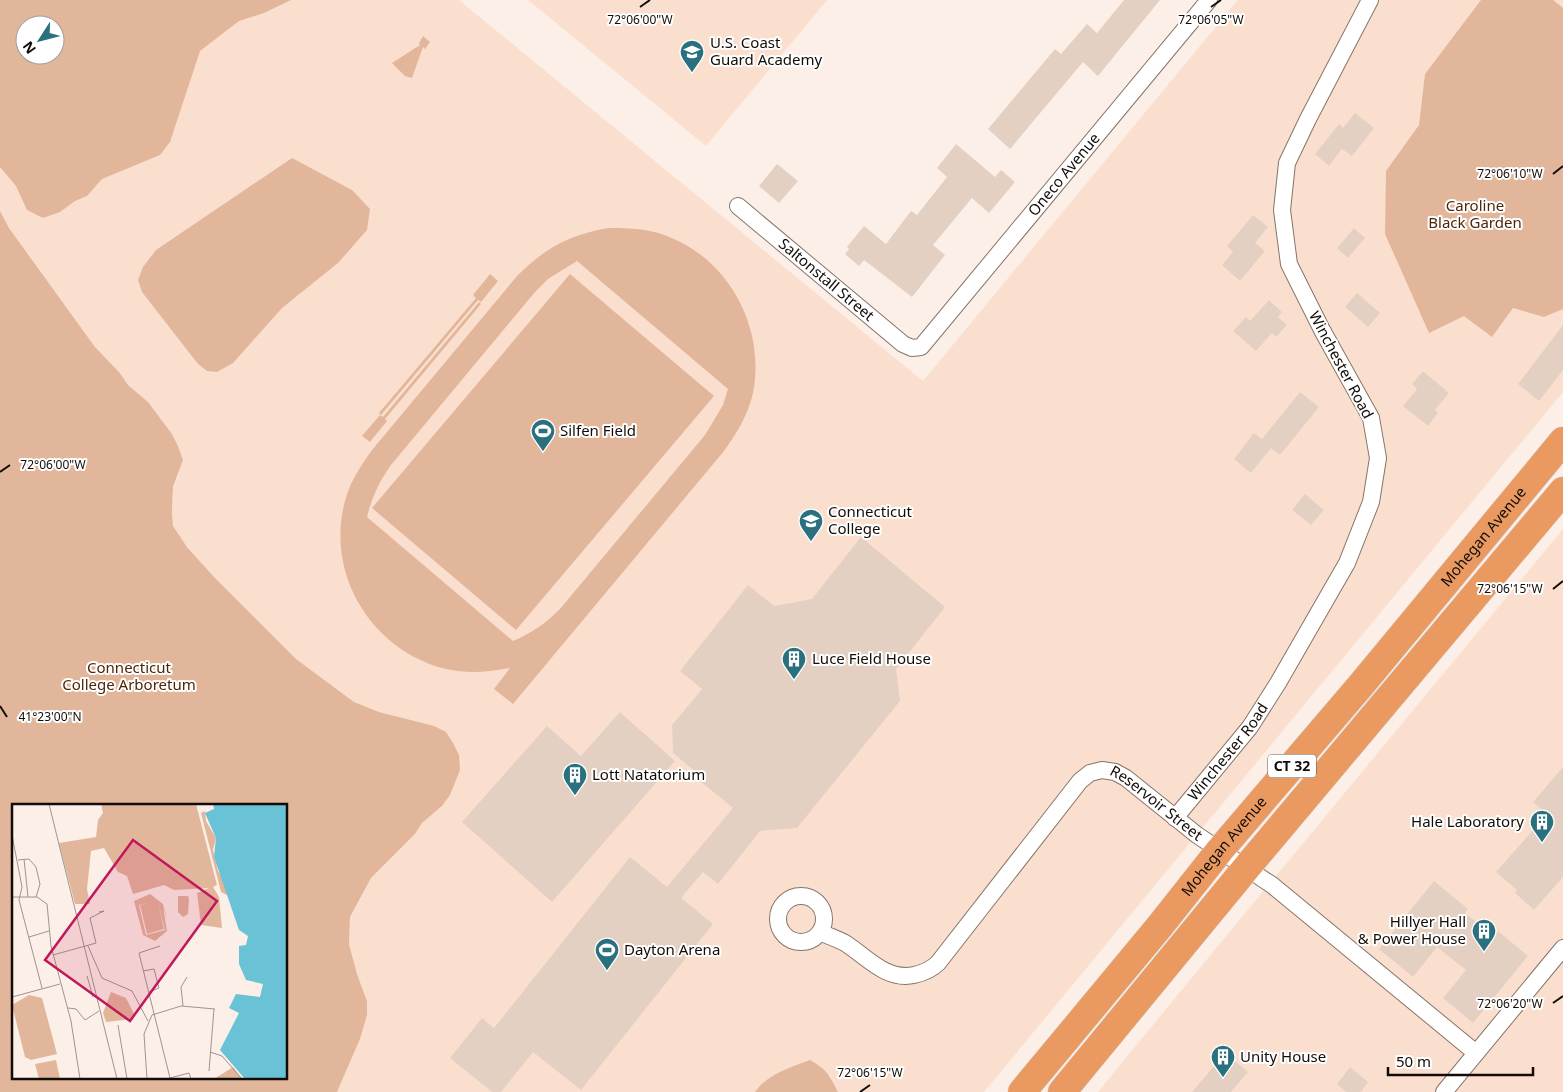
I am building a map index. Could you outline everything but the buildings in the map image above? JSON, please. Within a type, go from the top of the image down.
[{"type":"highway","name":"Mohegan Avenue","points":[[1022,1092],[1159,927],[1220,850],[1361,685],[1563,441]]},
{"type":"highway","name":"Mohegan Avenue","points":[[1062,1092],[1247,867],[1563,491]]},
{"type":"street","name":"Oneco Avenue","points":[[916,348],[925,344],[1209,0]]},
{"type":"street","name":"Winchester Road","points":[[1176,818],[1250,726],[1278,683],[1347,563],[1371,502],[1378,458],[1371,418],[1322,330],[1289,264],[1282,210],[1287,163],[1308,118],[1370,0]]},
{"type":"street","name":"Saltonstall Street","points":[[738,206],[903,344],[916,348]]},
{"type":"street","name":"Reservoir Street","points":[[820,932],[844,942],[893,976],[903,977],[919,974],[932,968],[938,963],[1076,786],[1090,773],[1107,770],[1118,773],[1195,834],[1272,885],[1476,1053]]},
{"type":"street","points":[[1444,1092],[1563,948]]},
{"type":"shaded area","name":"Connecticut College","points":[[0,0],[459,0],[923,381],[1238,0],[1563,0],[1563,392],[984,1092],[838,1092],[830,1075],[797,1065],[769,1079],[759,1086],[755,1092],[337,1092],[360,1039],[367,1015],[367,1001],[349,944],[350,917],[371,878],[415,834],[422,823],[442,806],[407,720],[354,702],[296,659],[215,578],[179,537],[173,527],[172,513],[173,487],[179,473],[178,446],[172,434],[148,402],[128,385],[119,372],[95,347],[9,228],[0,211]]},
{"type":"shaded area","name":"U.S. Coast Guard Academy","points":[[528,0],[827,0],[706,146]]},
{"type":"shaded area","points":[[1563,529],[1563,1092],[1098,1092],[1175,998]]},
{"type":"green space","points":[[0,0],[291,0],[264,13],[239,21],[200,51],[170,142],[160,155],[102,179],[87,196],[75,201],[60,212],[43,218],[27,210],[16,186],[0,167]]},
{"type":"green space","name":"Caroline Black Garden","points":[[1481,0],[1553,0],[1563,8],[1563,309],[1544,317],[1513,308],[1492,337],[1464,316],[1429,333],[1385,234],[1386,171],[1419,125],[1425,74]]},
{"type":"green space","points":[[423,36],[430,42],[425,49],[423,47],[412,78],[405,76],[392,63],[420,45],[419,43]]},
{"type":"green space","points":[[292,158],[352,190],[370,209],[367,230],[338,263],[282,308],[233,363],[217,372],[207,371],[198,364],[142,292],[138,280],[143,267],[156,250]]},
{"type":"green space","name":"Connecticut College Arboretum","points":[[0,211],[9,228],[95,347],[119,372],[128,385],[148,402],[172,434],[183,460],[173,487],[173,526],[187,547],[215,578],[296,659],[354,702],[379,712],[434,726],[446,732],[459,755],[460,770],[450,795],[442,806],[422,823],[415,834],[371,878],[350,917],[349,944],[367,1001],[367,1015],[360,1039],[337,1092],[0,1092]]},
{"type":"green space","points":[[613,228],[650,231],[676,240],[698,253],[718,271],[734,291],[746,315],[753,340],[756,366],[753,393],[741,424],[724,451],[513,704],[494,689],[510,668],[478,672],[446,669],[418,659],[393,643],[372,623],[356,599],[346,572],[341,544],[342,515],[350,486],[372,450],[517,276],[527,266],[558,244],[594,231]],"holes":[[[577,261],[728,389],[723,405],[705,435],[560,609],[538,627],[513,641],[367,517],[376,490],[391,465],[535,292],[548,279]]]},
{"type":"green space","points":[[490,274],[498,281],[481,302],[478,300],[381,415],[379,413],[476,298],[473,295]]},
{"type":"green space","name":"Silfen Field","points":[[570,274],[714,396],[516,630],[372,508]]},
{"type":"green space","points":[[479,302],[481,304],[385,419],[387,421],[370,442],[362,436],[380,415],[383,417]]},
{"type":"green space","points":[[810,1060],[827,1073],[838,1092],[755,1092],[772,1076]]},
{"type":"place","name":"U.S. Coast Guard Academy","points":[[692,73]]},
{"type":"place","name":"Silfen Field","points":[[543,452]]},
{"type":"place","name":"Connecticut College","points":[[811,542]]},
{"type":"place","name":"Luce Field House","points":[[794,680]]},
{"type":"place","name":"Lott Natatorium","points":[[575,796]]},
{"type":"place","name":"Hale Laboratory","points":[[1542,843]]},
{"type":"place","name":"Hillyer Hall & Power House","points":[[1484,952]]},
{"type":"place","name":"Dayton Arena","points":[[607,971]]},
{"type":"place","name":"Unity House","points":[[1223,1078]]}]
